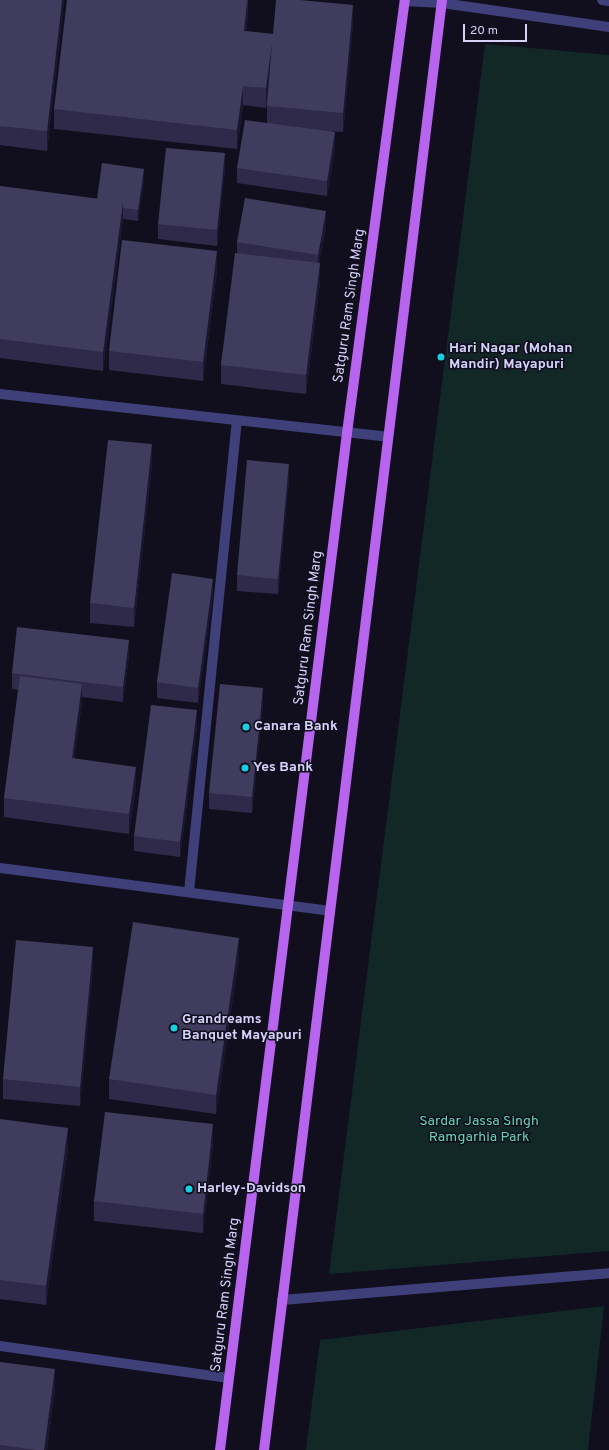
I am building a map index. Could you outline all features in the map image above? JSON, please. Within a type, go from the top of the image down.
[{"type":"main road","name":"Satguru Ram Singh Marg","points":[[220,1450],[347,433],[405,0]]},
{"type":"main road","points":[[264,1450],[442,2]]},
{"type":"street","points":[[405,0],[442,2],[609,27]]},
{"type":"street","points":[[602,0],[609,1]]},
{"type":"street","points":[[0,394],[388,438]]},
{"type":"street","points":[[189,892],[237,421]]},
{"type":"street","points":[[0,868],[289,904],[330,911]]},
{"type":"street","points":[[282,1300],[609,1273]]},
{"type":"street","points":[[0,1346],[229,1378]]},
{"type":"green space","name":"Sardar Jassa Singh Ramgarhia Park","points":[[485,44],[609,55],[609,1251],[329,1274]]},
{"type":"green space","points":[[604,1306],[588,1450],[306,1450],[320,1340]]},
{"type":"building","points":[[0,0],[62,0],[47,131],[0,126]]},
{"type":"building","points":[[67,0],[247,0],[244,31],[273,34],[276,0],[300,0],[353,5],[343,113],[267,106],[272,42],[266,88],[243,86],[237,130],[54,109]]},
{"type":"building","points":[[245,120],[335,132],[327,181],[237,168]]},
{"type":"building","points":[[166,148],[225,153],[217,230],[158,224]]},
{"type":"building","points":[[102,163],[144,169],[138,210],[123,208],[123,202],[97,199]]},
{"type":"building","points":[[0,186],[123,202],[103,352],[0,339]]},
{"type":"building","points":[[245,198],[326,211],[318,255],[237,242]]},
{"type":"building","points":[[122,240],[217,251],[203,362],[109,351]]},
{"type":"building","points":[[235,253],[320,263],[306,375],[221,365]]},
{"type":"building","points":[[108,440],[152,444],[134,608],[90,603]]},
{"type":"building","points":[[247,460],[289,464],[278,579],[237,575]]},
{"type":"building","points":[[172,573],[213,579],[198,688],[157,682]]},
{"type":"building","points":[[17,627],[129,640],[123,687],[12,673]]},
{"type":"building","points":[[20,676],[82,684],[72,758],[136,767],[129,814],[4,798]]},
{"type":"building","points":[[220,684],[263,688],[252,797],[209,793]]},
{"type":"building","points":[[151,705],[197,710],[180,842],[134,836]]},
{"type":"building","name":"Grandreams Banquet Mayapuri","points":[[133,922],[239,938],[216,1095],[109,1079]]},
{"type":"building","points":[[16,940],[93,947],[80,1087],[3,1079]]},
{"type":"building","points":[[105,1112],[213,1124],[203,1214],[94,1201]]},
{"type":"building","points":[[0,1119],[68,1128],[46,1286],[0,1280]]},
{"type":"building","points":[[0,1362],[55,1369],[44,1450],[0,1445]]},
{"type":"place","name":"Hari Nagar (Mohan Mandir) Mayapuri","points":[[441,357]]},
{"type":"place","name":"Canara Bank","points":[[246,727]]},
{"type":"place","name":"Yes Bank","points":[[245,768]]},
{"type":"place","name":"Grandreams Banquet Mayapuri","points":[[174,1028]]},
{"type":"place","name":"Harley-Davidson","points":[[189,1189]]}]
